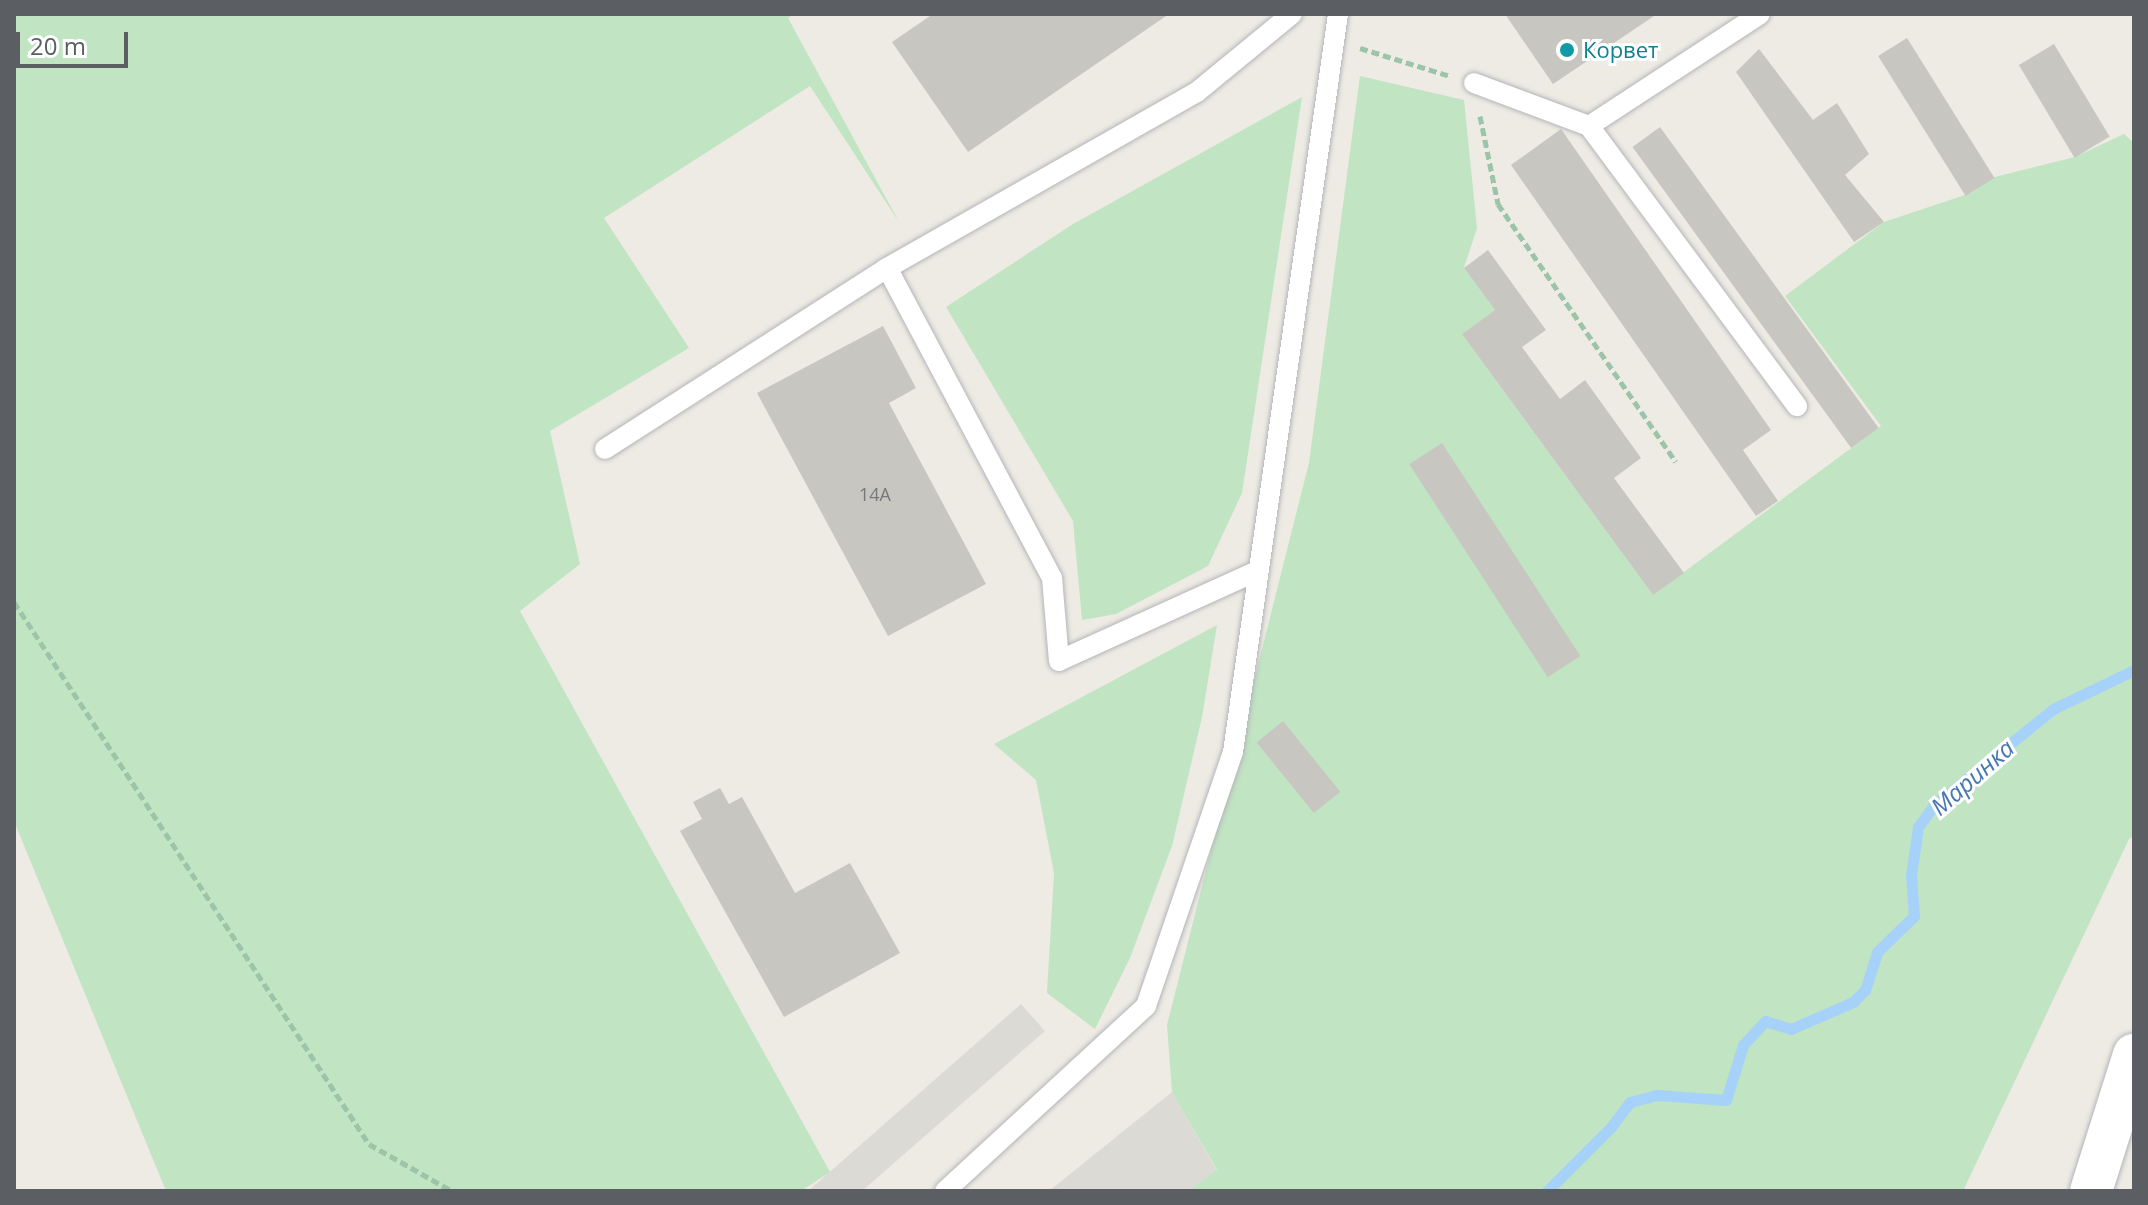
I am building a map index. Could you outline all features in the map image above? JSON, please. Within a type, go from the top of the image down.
[{"type":"street","points":[[2091,1191],[2134,1055]]},
{"type":"lane","points":[[605,449],[887,268],[1197,92],[1292,14]]},
{"type":"lane","points":[[945,1191],[1146,1006],[1233,752],[1338,14]]},
{"type":"lane","points":[[1589,126],[1760,14]]},
{"type":"lane","points":[[1474,83],[1589,126],[1797,406]]},
{"type":"lane","points":[[887,268],[1052,578],[1059,661],[1257,571]]},
{"type":"path","points":[[1334,40],[1474,83],[1498,204],[1676,462]]},
{"type":"path","points":[[14,602],[369,1144],[452,1191]]},
{"type":"shaded area","points":[[1021,1004],[1045,1031],[862,1191],[808,1191]]},
{"type":"shaded area","points":[[1172,1092],[1217,1171],[1188,1191],[1049,1191]]},
{"type":"green space","points":[[14,14],[794,14],[788,18],[899,222],[810,86],[604,218],[689,348],[550,431],[580,564],[520,611],[830,1172],[801,1191],[166,1191],[14,821]]},
{"type":"green space","points":[[1360,76],[1464,100],[1477,228],[1464,268],[1495,310],[1462,334],[1653,595],[1881,426],[1785,296],[1884,222],[1971,193],[1995,177],[2075,157],[2124,134],[2134,143],[2134,836],[2129,839],[1963,1191],[1188,1191],[1217,1170],[1172,1092],[1167,1025],[1309,463]]},
{"type":"green space","points":[[1302,97],[1242,493],[1208,566],[1116,614],[1082,620],[1073,521],[946,307],[1073,224]]},
{"type":"green space","points":[[1217,625],[1202,717],[1172,846],[1130,958],[1095,1029],[1047,993],[1054,873],[1036,780],[994,744]]},
{"type":"building","points":[[933,14],[1169,14],[968,152],[892,42]]},
{"type":"building","name":"Корвет","points":[[1505,14],[1657,14],[1553,84]]},
{"type":"building","points":[[1907,38],[1994,178],[1966,196],[1878,56]]},
{"type":"building","points":[[2054,44],[2110,137],[2074,158],[2019,65]]},
{"type":"building","points":[[1759,49],[1813,120],[1837,103],[1869,154],[1845,175],[1884,222],[1854,242],[1736,72]]},
{"type":"building","points":[[1660,127],[1879,428],[1851,448],[1632,147]]},
{"type":"building","points":[[1561,129],[1771,430],[1743,450],[1778,501],[1756,516],[1511,165]]},
{"type":"building","points":[[1488,250],[1546,330],[1522,347],[1560,399],[1585,380],[1641,458],[1614,478],[1684,573],[1653,595],[1462,334],[1495,310],[1464,268]]},
{"type":"building","points":[[883,326],[916,388],[889,403],[986,584],[888,636],[757,393]]},
{"type":"building","points":[[1442,443],[1580,656],[1548,677],[1409,464]]},
{"type":"building","points":[[1283,721],[1340,792],[1314,813],[1257,742]]},
{"type":"building","points":[[720,788],[729,804],[742,797],[795,893],[850,863],[900,953],[784,1017],[680,831],[702,819],[693,802]]},
{"type":"waterway","name":"Маринка","points":[[1547,1191],[1611,1127],[1630,1102],[1657,1095],[1726,1100],[1743,1045],[1765,1021],[1791,1029],[1853,1002],[1865,990],[1877,952],[1914,916],[1911,875],[1918,827],[1933,806],[2053,709],[2134,670]]},
{"type":"place","name":"Корвет","points":[[1567,50]]}]
